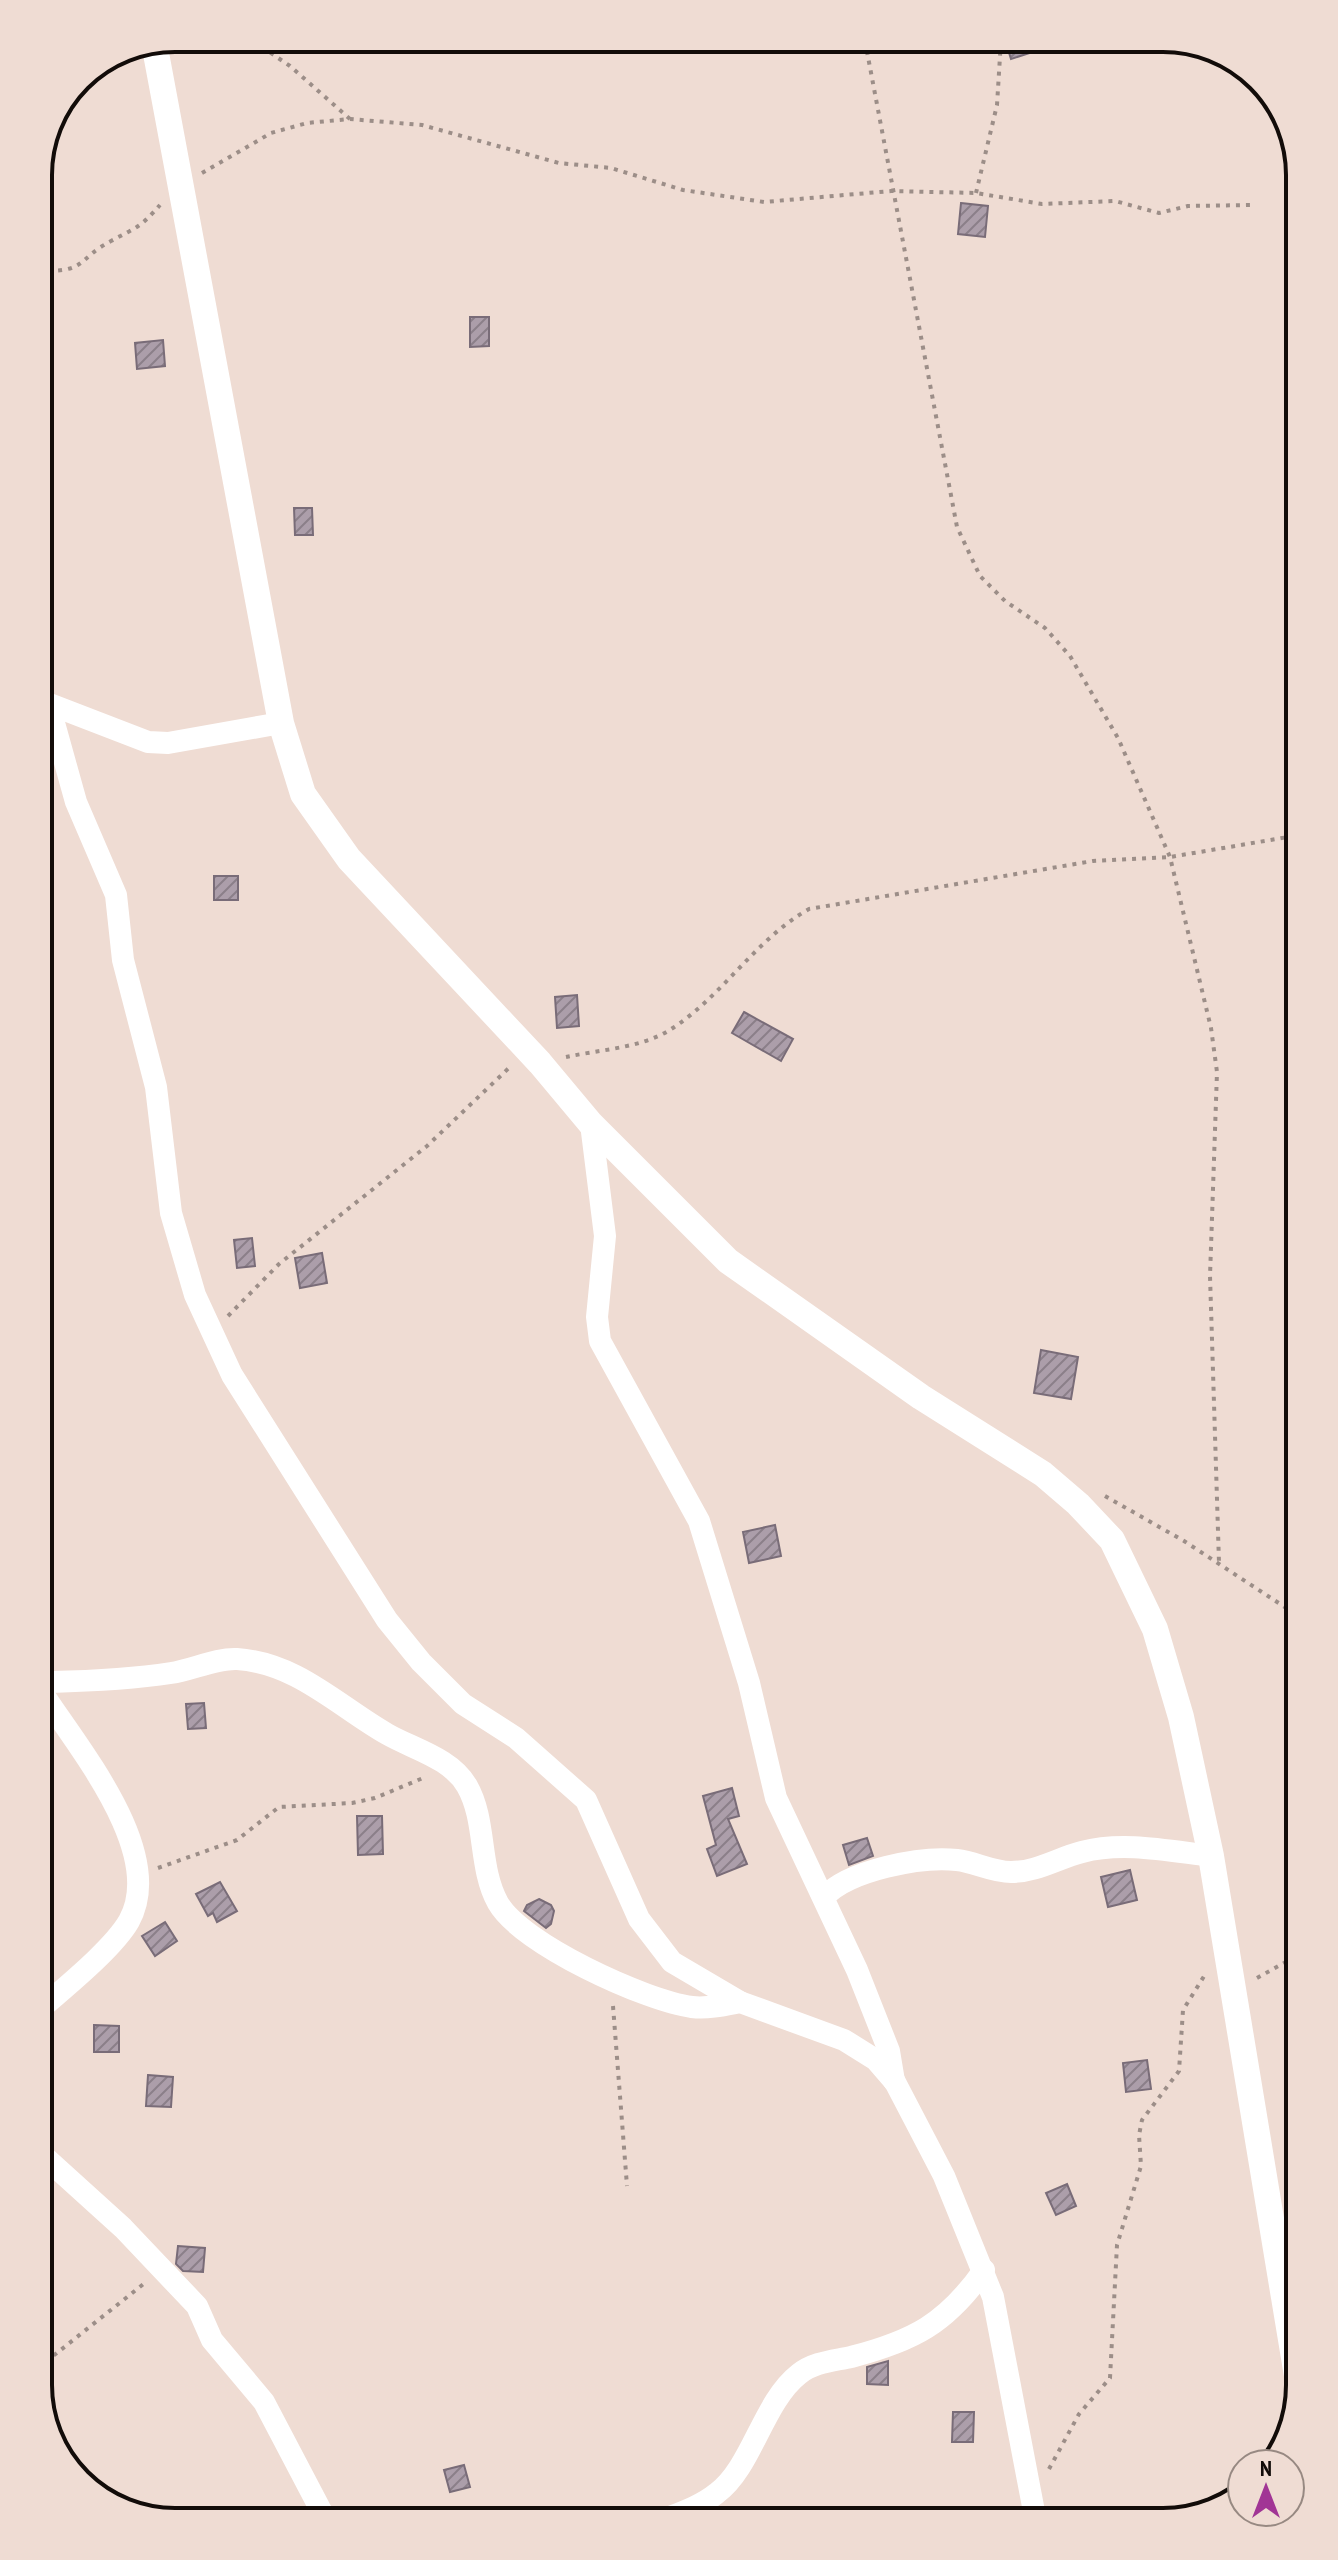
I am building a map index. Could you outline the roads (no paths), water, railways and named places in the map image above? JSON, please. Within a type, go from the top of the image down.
[{"type":"street","points":[[156,54],[281,723],[303,794],[349,859],[535,1056],[591,1124],[728,1261],[921,1397],[1043,1474],[1078,1504],[1112,1540],[1155,1629],[1181,1717],[1211,1856],[1231,1993],[1286,2312]]},
{"type":"street","points":[[52,705],[148,742],[168,743],[281,723]]},
{"type":"street","points":[[52,727],[76,802],[116,895],[123,960],[156,1087],[171,1213],[211,1334],[232,1375],[396,1630],[463,1704],[516,1738],[586,1800],[639,1919],[672,1962],[740,2002],[844,2040],[876,2060],[895,2082],[944,2176],[984,2270],[1008,2364],[1033,2508]]},
{"type":"street","points":[[591,1124],[605,1236],[597,1317],[600,1341],[699,1521],[749,1683],[776,1798],[824,1897],[889,2051],[895,2082]]},
{"type":"street","points":[[52,1682],[133,1677],[235,1659],[290,1673],[330,1693],[386,1734],[448,1767],[466,1784],[475,1805],[491,1885],[498,1903],[512,1921],[561,1954],[610,1979],[692,2007],[740,2002]]},
{"type":"street","points":[[52,1709],[97,1770],[122,1817],[137,1875],[139,1899],[128,1923],[52,1997]]},
{"type":"street","points":[[824,1897],[834,1886],[855,1876],[937,1860],[959,1860],[1012,1872],[1041,1868],[1081,1852],[1112,1847],[1211,1856]]},
{"type":"street","points":[[52,2164],[163,2267],[197,2306],[212,2340],[264,2402],[320,2508]]},
{"type":"street","points":[[686,2508],[719,2492],[784,2388],[801,2372],[820,2363],[905,2342],[924,2332],[953,2309],[984,2270]]}]
